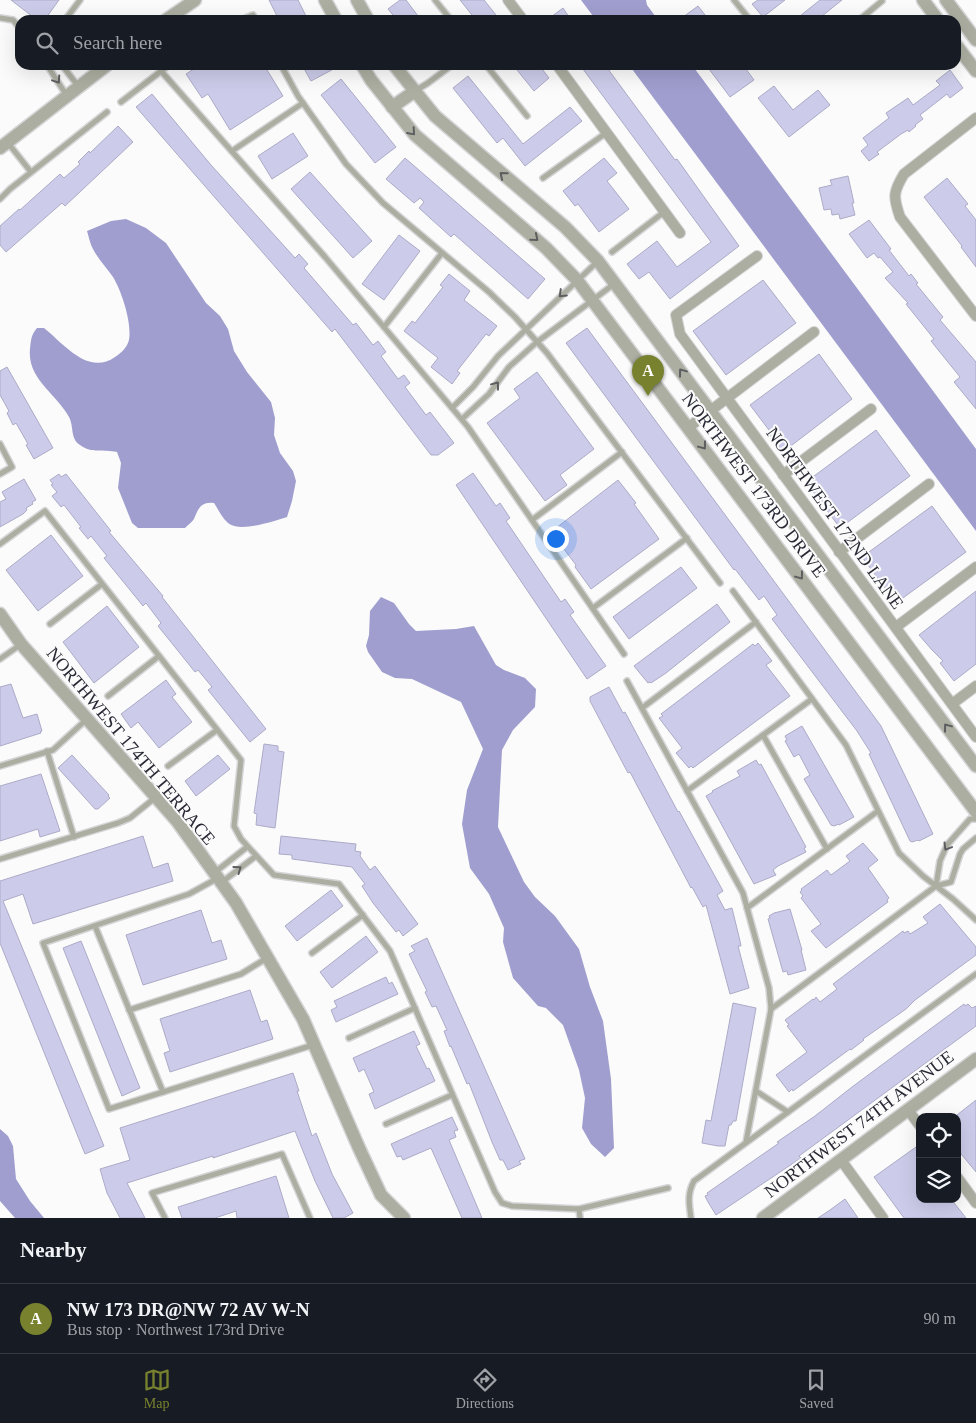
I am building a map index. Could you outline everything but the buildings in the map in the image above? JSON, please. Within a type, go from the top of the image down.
[{"type":"street","points":[[173,15],[195,0]]},
{"type":"street","points":[[325,0],[333,15]]},
{"type":"street","points":[[357,0],[365,15]]},
{"type":"street","points":[[508,0],[516,15]]},
{"type":"street","points":[[923,0],[934,15]]},
{"type":"street","points":[[946,0],[957,15]]},
{"type":"street","points":[[961,20],[976,40]]},
{"type":"street","points":[[961,52],[976,72]]},
{"type":"street","points":[[4,145],[100,70]]},
{"type":"street","name":"NORTHWEST 173RD DRIVE","points":[[365,70],[415,136],[546,248],[577,280],[976,812]]},
{"type":"street","name":"NORTHWEST 173RD DRIVE","points":[[398,70],[435,116],[565,227],[598,261],[976,766]]},
{"type":"street","points":[[560,70],[680,233]]},
{"type":"street","points":[[392,107],[415,91]]},
{"type":"street","points":[[976,118],[904,174],[897,186],[894,201],[900,217],[976,316]]},
{"type":"street","name":"NORTHWEST 172ND LANE","points":[[756,256],[676,315],[680,334],[976,737]]},
{"type":"street","points":[[689,427],[814,332]]},
{"type":"street","points":[[783,475],[871,409]]},
{"type":"street","points":[[839,552],[929,484]]},
{"type":"street","points":[[896,627],[976,567]]},
{"type":"street","name":"NORTHWEST 174TH TERRACE","points":[[0,614],[22,644],[177,821],[236,903],[303,1019],[381,1195],[404,1218]]},
{"type":"street","points":[[952,704],[976,686]]},
{"type":"street","name":"NORTHWEST 74TH AVENUE","points":[[769,1216],[976,1059]]},
{"type":"street","points":[[908,1110],[916,1121]]},
{"type":"street","points":[[841,1160],[883,1218]]},
{"type":"street","points":[[961,1182],[976,1203]]},
{"type":"lane","points":[[69,15],[80,0]]},
{"type":"lane","points":[[435,0],[447,15]]},
{"type":"lane","points":[[734,0],[746,15]]},
{"type":"lane","points":[[865,15],[882,1]]},
{"type":"lane","points":[[0,18],[13,20],[15,22]]},
{"type":"lane","points":[[50,70],[67,96]]},
{"type":"lane","points":[[66,70],[79,86]]},
{"type":"lane","points":[[284,70],[303,103],[346,164],[383,203],[489,292],[537,342],[720,583]]},
{"type":"lane","points":[[415,91],[445,70]]},
{"type":"lane","points":[[490,70],[527,116]]},
{"type":"lane","points":[[121,102],[162,71],[462,419],[624,654]]},
{"type":"lane","points":[[232,151],[303,103]]},
{"type":"lane","points":[[0,199],[107,112]]},
{"type":"lane","points":[[542,178],[606,132]]},
{"type":"lane","points":[[4,145],[31,172]]},
{"type":"lane","points":[[612,252],[665,211]]},
{"type":"lane","points":[[384,327],[442,253]]},
{"type":"lane","points":[[452,408],[473,387],[498,356],[598,261]]},
{"type":"lane","points":[[462,419],[489,394],[509,367],[537,342],[615,282]]},
{"type":"lane","points":[[0,444],[12,467],[0,474]]},
{"type":"lane","points":[[532,520],[622,452]]},
{"type":"lane","points":[[0,544],[45,511],[242,760],[234,826],[241,839],[274,875],[339,884],[390,950],[452,1095],[495,1192],[502,1203],[512,1206],[579,1209],[668,1188]]},
{"type":"lane","points":[[593,608],[687,538]]},
{"type":"lane","points":[[50,624],[102,584]]},
{"type":"lane","points":[[733,591],[846,744],[899,852],[923,876],[976,920]]},
{"type":"lane","points":[[642,708],[756,622]]},
{"type":"lane","points":[[0,658],[22,644]]},
{"type":"lane","points":[[108,696],[159,656]]},
{"type":"lane","points":[[627,681],[743,893],[768,988],[771,1009],[746,1142]]},
{"type":"lane","points":[[687,792],[812,698]]},
{"type":"lane","points":[[0,766],[53,750],[87,719]]},
{"type":"lane","points":[[168,766],[217,730]]},
{"type":"lane","points":[[763,735],[827,849]]},
{"type":"lane","points":[[48,751],[74,837]]},
{"type":"lane","points":[[0,859],[130,818],[156,797]]},
{"type":"lane","points":[[747,908],[878,811]]},
{"type":"lane","points":[[936,886],[940,861],[947,844],[970,819],[976,819]]},
{"type":"lane","points":[[771,1009],[936,886],[951,882],[963,849],[976,838]]},
{"type":"lane","points":[[218,877],[248,847]]},
{"type":"lane","points":[[256,856],[189,894],[43,943],[109,1109],[314,1045]]},
{"type":"lane","points":[[312,953],[363,915]]},
{"type":"lane","points":[[95,926],[163,1092]]},
{"type":"lane","points":[[129,1010],[241,974],[268,958]]},
{"type":"lane","points":[[691,1218],[688,1198],[689,1190],[694,1181],[976,974]]},
{"type":"lane","points":[[349,1038],[415,1008]]},
{"type":"lane","points":[[756,1091],[788,1112]]},
{"type":"lane","points":[[386,1124],[452,1095]]},
{"type":"lane","points":[[165,1218],[152,1193],[282,1154],[310,1218]]},
{"type":"lane","points":[[579,1209],[580,1218]]},
{"type":"water","points":[[581,0],[646,0],[647,5],[654,15],[592,15]]},
{"type":"water","points":[[633,70],[696,70],[976,449],[976,531]]},
{"type":"water","points":[[126,219],[146,228],[166,243],[206,303],[220,316],[228,329],[234,351],[247,372],[271,402],[275,418],[274,435],[280,453],[293,471],[296,481],[287,517],[249,527],[233,526],[226,521],[214,503],[206,503],[201,506],[194,519],[185,528],[138,528],[132,523],[118,488],[121,463],[117,452],[84,448],[77,442],[73,436],[69,417],[33,369],[30,360],[30,349],[32,335],[37,328],[44,328],[77,356],[95,363],[105,362],[115,357],[127,345],[130,333],[123,299],[113,277],[92,247],[87,231],[111,221]]},
{"type":"water","points":[[381,597],[394,603],[416,631],[474,626],[496,665],[525,678],[536,689],[535,707],[513,730],[502,750],[498,827],[524,882],[535,897],[555,916],[579,949],[590,987],[603,1021],[611,1079],[614,1148],[605,1157],[591,1144],[582,1128],[585,1098],[579,1070],[563,1025],[546,1008],[538,1006],[513,978],[503,942],[504,928],[489,894],[470,868],[462,824],[467,790],[483,749],[461,702],[412,679],[395,678],[382,672],[368,652],[366,646],[369,635],[370,611]]},
{"type":"water","points":[[0,1129],[8,1136],[13,1146],[16,1179],[44,1218],[15,1218],[0,1201]]},
{"type":"place","name":"NW 173 DR@NW 72 AV W-N","points":[[648,396]]}]
